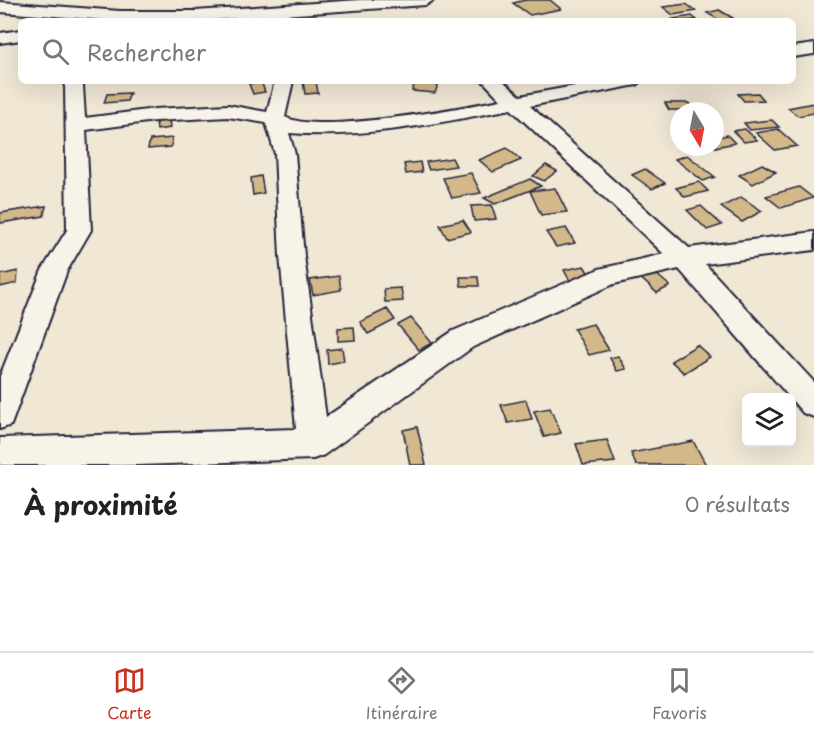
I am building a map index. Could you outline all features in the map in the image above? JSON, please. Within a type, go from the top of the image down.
[{"type":"street","points":[[2,8],[28,0]]},
{"type":"street","points":[[120,16],[129,4],[136,0]]},
{"type":"street","points":[[165,18],[340,6],[417,4]]},
{"type":"street","points":[[327,18],[340,6]]},
{"type":"street","points":[[2,8],[140,18]]},
{"type":"street","points":[[0,38],[18,35]]},
{"type":"street","points":[[796,52],[814,49]]},
{"type":"street","points":[[0,415],[55,270],[79,230],[78,169],[74,125],[75,84]]},
{"type":"street","points":[[283,84],[275,118],[285,154],[292,256],[313,444]]},
{"type":"street","points":[[495,84],[684,258],[814,403]]},
{"type":"street","points":[[74,125],[155,115],[228,111],[275,118],[289,127],[328,130],[441,117],[614,84]]},
{"type":"street","points":[[0,454],[313,444],[463,339],[608,276],[684,258],[814,241]]},
{"type":"building","points":[[526,0],[550,0],[561,9],[530,15],[513,3]]},
{"type":"building","points":[[686,4],[696,11],[673,15],[663,7]]},
{"type":"building","points":[[719,10],[733,18],[716,18],[707,13]]},
{"type":"building","points":[[249,84],[262,84],[265,92],[253,94]]},
{"type":"building","points":[[303,84],[316,84],[318,93],[305,94]]},
{"type":"building","points":[[415,84],[438,85],[435,93],[412,91]]},
{"type":"building","points":[[130,93],[127,101],[104,103],[107,94]]},
{"type":"building","points":[[758,93],[764,100],[744,101],[738,94]]},
{"type":"building","points":[[814,103],[814,113],[798,116],[788,108]]},
{"type":"building","points":[[169,119],[170,128],[157,130],[156,121]]},
{"type":"building","points":[[772,120],[779,127],[750,130],[744,123]]},
{"type":"building","points":[[745,129],[757,140],[744,142],[733,131]]},
{"type":"building","points":[[778,129],[797,146],[775,150],[756,133]]},
{"type":"building","points":[[727,135],[735,143],[724,145],[724,136]]},
{"type":"building","points":[[172,138],[171,147],[148,149],[150,140]]},
{"type":"building","points":[[507,148],[521,160],[493,172],[479,160]]},
{"type":"building","points":[[688,156],[715,177],[703,181],[675,159]]},
{"type":"building","points":[[452,158],[456,166],[429,170],[426,162]]},
{"type":"building","points":[[420,162],[422,172],[406,174],[404,164]]},
{"type":"building","points":[[762,164],[776,172],[753,184],[739,175]]},
{"type":"building","points":[[546,165],[557,171],[544,181],[533,176]]},
{"type":"building","points":[[645,169],[665,183],[652,189],[632,175]]},
{"type":"building","points":[[471,173],[481,193],[452,198],[443,178]]},
{"type":"building","points":[[261,176],[264,193],[253,195],[251,178]]},
{"type":"building","points":[[530,179],[541,186],[495,204],[484,198]]},
{"type":"building","points":[[699,182],[708,191],[685,197],[676,188]]},
{"type":"building","points":[[799,187],[813,198],[781,208],[766,196]]},
{"type":"building","points":[[555,188],[567,212],[541,215],[530,191]]},
{"type":"building","points":[[741,197],[762,211],[742,222],[721,207]]},
{"type":"building","points":[[492,205],[496,219],[474,221],[471,206]]},
{"type":"building","points":[[46,206],[44,216],[0,223],[0,213]]},
{"type":"building","points":[[701,206],[722,225],[707,230],[687,210]]},
{"type":"building","points":[[463,220],[471,232],[447,238],[440,225]]},
{"type":"building","points":[[566,228],[575,243],[556,247],[546,232]]},
{"type":"building","points":[[584,266],[591,277],[570,281],[564,270]]},
{"type":"building","points":[[648,267],[670,286],[657,293],[635,273]]},
{"type":"building","points":[[18,271],[17,283],[0,287],[0,275]]},
{"type":"building","points":[[339,276],[341,290],[313,295],[310,280]]},
{"type":"building","points":[[460,277],[478,277],[479,286],[461,286]]},
{"type":"building","points":[[401,288],[403,301],[385,302],[384,289]]},
{"type":"building","points":[[387,309],[395,320],[368,334],[360,322]]},
{"type":"building","points":[[411,318],[432,343],[419,350],[398,325]]},
{"type":"building","points":[[593,324],[609,350],[589,355],[574,329]]},
{"type":"building","points":[[354,327],[355,340],[338,341],[338,328]]},
{"type":"building","points":[[697,345],[710,357],[684,373],[671,361]]},
{"type":"building","points":[[342,348],[344,361],[328,364],[327,350]]},
{"type":"building","points":[[618,356],[626,369],[617,371],[610,358]]},
{"type":"building","points":[[526,400],[532,419],[508,423],[501,405]]},
{"type":"building","points":[[550,408],[561,433],[544,437],[534,411]]},
{"type":"building","points":[[417,427],[426,465],[410,465],[403,430]]},
{"type":"building","points":[[607,440],[615,462],[583,465],[576,444]]},
{"type":"building","points":[[693,441],[706,465],[636,465],[631,453]]}]
